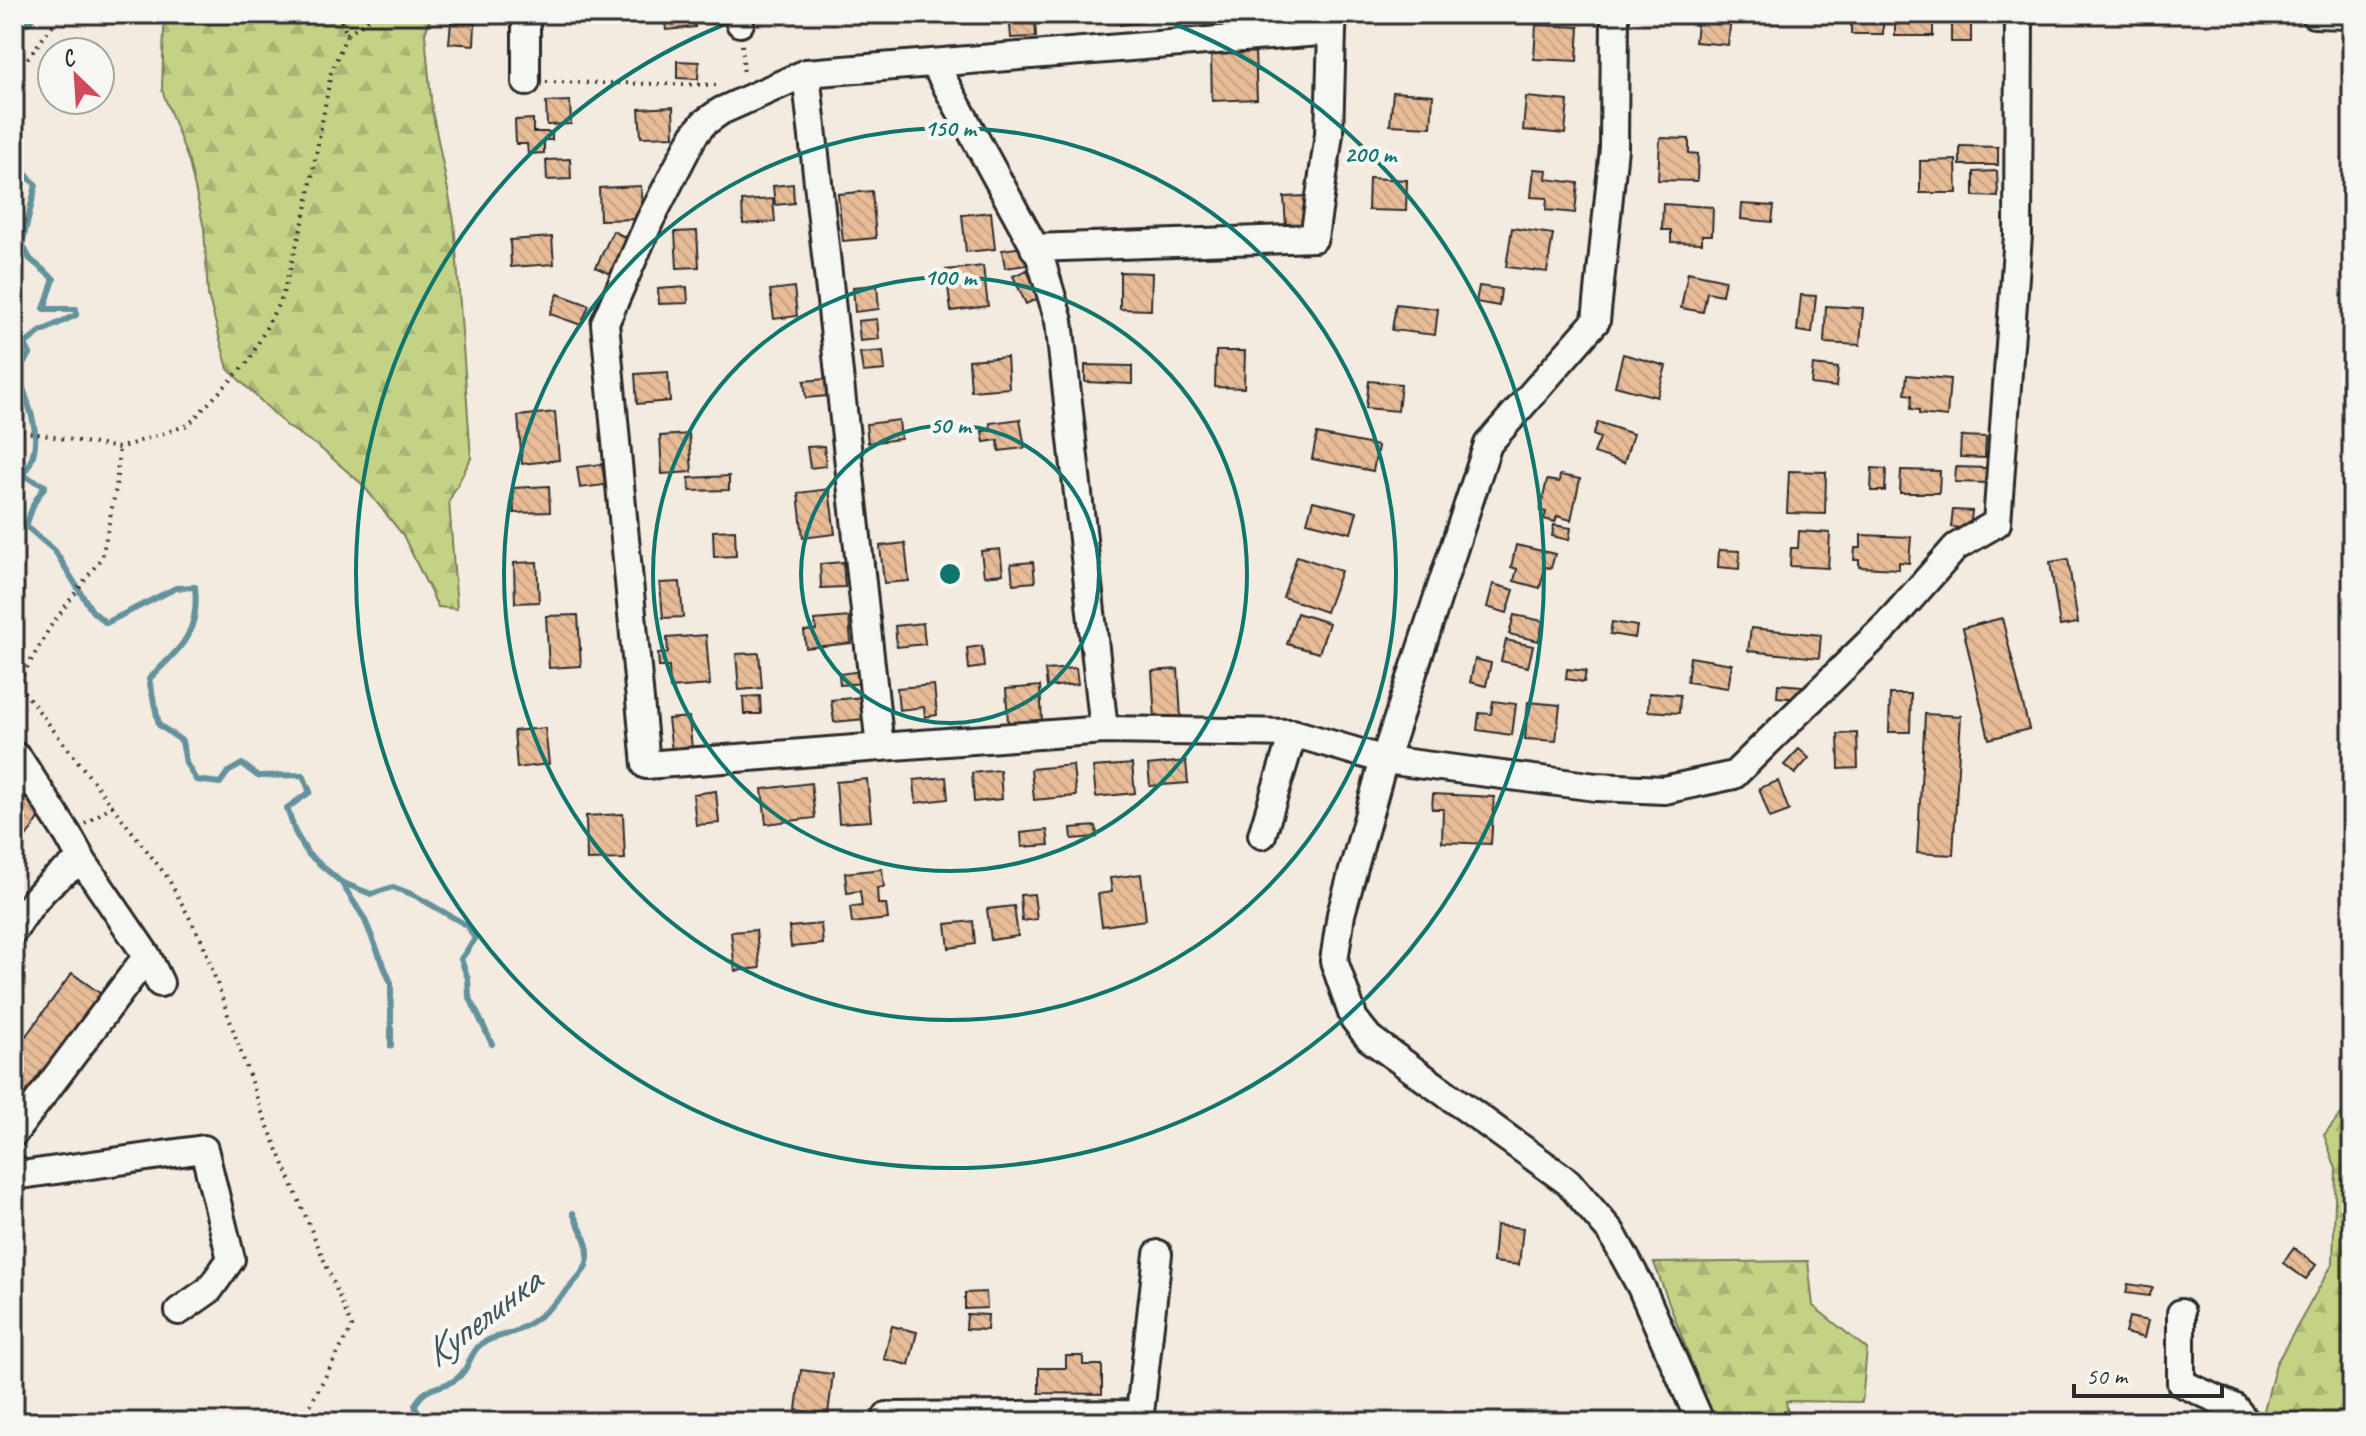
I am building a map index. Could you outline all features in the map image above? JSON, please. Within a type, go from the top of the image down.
[{"type":"street","points":[[526,14],[526,82]]},
{"type":"street","points":[[1615,14],[1614,148],[1596,321],[1488,444],[1385,760],[1341,914],[1334,961],[1354,1019],[1369,1038],[1568,1182],[1611,1232],[1641,1287],[1698,1422]]},
{"type":"street","points":[[1034,248],[1314,238],[1329,134],[1332,23],[806,73],[721,111],[694,135],[650,220],[605,323],[646,765],[1104,730],[1293,733],[1385,760],[1596,787],[1664,790],[1734,775],[1886,626],[1956,547],[1997,523],[2018,235],[2019,14]]},
{"type":"street","points":[[2314,14],[2352,15]]},
{"type":"street","points":[[934,63],[1034,248],[1059,321],[1104,730]]},
{"type":"street","points":[[806,73],[880,747]]},
{"type":"street","points":[[1262,835],[1293,733]]},
{"type":"street","points":[[14,755],[147,956],[160,983]]},
{"type":"street","points":[[18,915],[62,871],[83,862]]},
{"type":"street","points":[[14,1133],[147,956]]},
{"type":"street","points":[[14,1168],[21,1175],[204,1149],[231,1259],[209,1290],[179,1311]]},
{"type":"street","points":[[887,1422],[887,1416],[1139,1418],[1158,1254]]},
{"type":"street","points":[[2181,1313],[2181,1383],[2234,1407],[2246,1422]]},
{"type":"path","points":[[14,65],[24,63],[61,14]]},
{"type":"path","points":[[338,14],[347,34]]},
{"type":"path","points":[[16,432],[119,448],[188,425],[249,361],[282,297],[305,215],[331,73],[347,34],[376,14]]},
{"type":"path","points":[[738,18],[745,85]]},
{"type":"path","points":[[526,82],[729,85]]},
{"type":"path","points":[[119,448],[116,488],[102,557],[16,681],[168,878],[203,943],[261,1110],[352,1327],[301,1422]]},
{"type":"path","points":[[68,835],[113,805]]},
{"type":"green space","points":[[167,14],[432,14],[425,34],[432,110],[454,221],[471,458],[449,501],[457,609],[438,607],[403,535],[362,484],[319,447],[287,426],[228,369],[208,295],[204,228],[189,162],[162,90]]},
{"type":"green space","points":[[2352,1101],[2352,1422],[2261,1422],[2276,1364],[2333,1263],[2336,1169],[2324,1135]]},
{"type":"green space","points":[[1808,1261],[1813,1306],[1867,1349],[1862,1402],[1786,1401],[1789,1422],[1714,1422],[1654,1263]]},
{"type":"building","points":[[664,14],[693,14],[695,27],[666,30]]},
{"type":"building","points":[[1009,14],[1035,14],[1036,37],[1011,38]]},
{"type":"building","points":[[1119,14],[1153,14],[1154,21],[1120,25]]},
{"type":"building","points":[[1698,14],[1731,17],[1728,45],[1695,42]]},
{"type":"building","points":[[1895,14],[1933,14],[1933,36],[1895,36]]},
{"type":"building","points":[[1851,16],[1883,16],[1883,34],[1851,34]]},
{"type":"building","points":[[451,22],[475,24],[474,45],[449,43]]},
{"type":"building","points":[[1951,22],[1971,22],[1971,42],[1951,42]]},
{"type":"building","points":[[1536,25],[1579,27],[1577,61],[1534,59]]},
{"type":"building","points":[[1255,52],[1257,99],[1212,101],[1211,54]]},
{"type":"building","points":[[677,61],[699,62],[698,79],[677,78]]},
{"type":"building","points":[[1393,92],[1433,95],[1431,127],[1390,125]]},
{"type":"building","points":[[1526,97],[1568,101],[1565,134],[1523,130]]},
{"type":"building","points":[[570,101],[571,124],[547,125],[546,102]]},
{"type":"building","points":[[673,107],[674,136],[641,137],[639,109]]},
{"type":"building","points":[[533,119],[533,132],[552,132],[552,140],[544,140],[544,153],[528,154],[527,144],[516,144],[515,120]]},
{"type":"building","points":[[1660,138],[1689,139],[1689,153],[1698,154],[1697,181],[1658,180]]},
{"type":"building","points":[[1960,146],[1998,147],[1998,165],[1960,165]]},
{"type":"building","points":[[570,159],[571,179],[547,180],[546,160]]},
{"type":"building","points":[[1956,160],[1957,193],[1920,193],[1920,161]]},
{"type":"building","points":[[1534,169],[1547,170],[1546,179],[1578,183],[1575,213],[1546,210],[1547,198],[1531,197]]},
{"type":"building","points":[[1997,171],[1998,197],[1974,196],[1974,172]]},
{"type":"building","points":[[1369,178],[1407,180],[1406,211],[1368,210]]},
{"type":"building","points":[[793,184],[794,203],[775,205],[773,186]]},
{"type":"building","points":[[641,186],[642,219],[600,220],[599,188]]},
{"type":"building","points":[[872,191],[876,238],[843,241],[838,194]]},
{"type":"building","points":[[1306,196],[1308,225],[1286,226],[1284,197]]},
{"type":"building","points":[[773,199],[775,222],[743,224],[742,201]]},
{"type":"building","points":[[1663,204],[1713,207],[1712,235],[1702,235],[1702,243],[1671,242],[1671,230],[1662,230]]},
{"type":"building","points":[[1742,204],[1774,206],[1772,222],[1741,219]]},
{"type":"building","points":[[991,212],[995,249],[966,252],[962,215]]},
{"type":"building","points":[[1512,228],[1553,234],[1547,272],[1506,267]]},
{"type":"building","points":[[613,231],[629,239],[612,275],[596,267]]},
{"type":"building","points":[[697,231],[699,267],[677,268],[675,232]]},
{"type":"building","points":[[552,237],[554,264],[511,267],[510,240]]},
{"type":"building","points":[[1031,246],[1034,264],[1005,268],[1002,250]]},
{"type":"building","points":[[983,266],[988,306],[951,311],[946,270]]},
{"type":"building","points":[[1027,270],[1039,298],[1026,304],[1013,276]]},
{"type":"building","points":[[1120,272],[1152,273],[1151,310],[1120,309]]},
{"type":"building","points":[[1688,272],[1725,280],[1722,295],[1707,292],[1703,312],[1681,308]]},
{"type":"building","points":[[877,285],[879,309],[855,312],[853,287]]},
{"type":"building","points":[[1479,286],[1501,289],[1499,306],[1476,302]]},
{"type":"building","points":[[687,287],[688,303],[659,304],[658,289]]},
{"type":"building","points":[[794,287],[797,316],[774,319],[770,290]]},
{"type":"building","points":[[558,294],[589,305],[581,325],[550,314]]},
{"type":"building","points":[[1801,295],[1816,296],[1812,333],[1797,331]]},
{"type":"building","points":[[1396,304],[1438,309],[1435,335],[1392,330]]},
{"type":"building","points":[[1826,306],[1863,308],[1860,345],[1824,343]]},
{"type":"building","points":[[877,319],[879,339],[860,341],[858,321]]},
{"type":"building","points":[[883,351],[885,370],[863,372],[860,353]]},
{"type":"building","points":[[1216,351],[1245,351],[1244,388],[1215,387]]},
{"type":"building","points":[[1623,354],[1666,366],[1657,397],[1615,386]]},
{"type":"building","points":[[1007,357],[1009,388],[971,391],[969,360]]},
{"type":"building","points":[[1085,365],[1132,366],[1132,384],[1085,382]]},
{"type":"building","points":[[1813,365],[1838,368],[1836,387],[1811,384]]},
{"type":"building","points":[[668,372],[670,401],[637,404],[635,374]]},
{"type":"building","points":[[1907,375],[1950,379],[1947,417],[1919,414],[1919,410],[1911,409],[1912,395],[1905,394]]},
{"type":"building","points":[[825,379],[827,396],[806,398],[804,381]]},
{"type":"building","points":[[1369,381],[1401,384],[1398,411],[1366,408]]},
{"type":"building","points":[[555,412],[559,460],[522,464],[518,416]]},
{"type":"building","points":[[1020,419],[1025,448],[999,451],[998,440],[984,442],[982,431],[991,430],[990,423]]},
{"type":"building","points":[[899,420],[901,439],[868,443],[866,424]]},
{"type":"building","points":[[1598,422],[1633,434],[1624,463],[1594,453],[1600,438],[1593,435]]},
{"type":"building","points":[[689,434],[692,472],[662,474],[660,436]]},
{"type":"building","points":[[1317,434],[1378,446],[1373,471],[1312,459]]},
{"type":"building","points":[[1961,436],[1986,437],[1985,458],[1960,457]]},
{"type":"building","points":[[824,446],[826,466],[810,468],[807,447]]},
{"type":"building","points":[[602,464],[605,485],[580,488],[577,467]]},
{"type":"building","points":[[1956,467],[1987,468],[1987,483],[1955,482]]},
{"type":"building","points":[[1872,468],[1886,469],[1885,491],[1871,491]]},
{"type":"building","points":[[1901,470],[1940,471],[1939,493],[1900,493]]},
{"type":"building","points":[[1789,471],[1826,472],[1825,514],[1787,513]]},
{"type":"building","points":[[1560,475],[1580,479],[1571,520],[1557,516],[1555,522],[1544,519],[1546,512],[1540,511],[1547,480],[1559,482]]},
{"type":"building","points":[[729,476],[729,490],[690,491],[689,478]]},
{"type":"building","points":[[549,486],[550,512],[514,513],[513,488]]},
{"type":"building","points":[[829,489],[835,534],[803,538],[798,493]]},
{"type":"building","points":[[1313,501],[1357,512],[1351,533],[1307,522]]},
{"type":"building","points":[[1953,510],[1972,511],[1970,529],[1951,527]]},
{"type":"building","points":[[1554,525],[1571,528],[1569,540],[1552,536]]},
{"type":"building","points":[[735,530],[736,556],[714,557],[713,531]]},
{"type":"building","points":[[1799,531],[1830,533],[1828,568],[1790,566],[1791,548],[1798,548]]},
{"type":"building","points":[[1861,535],[1911,537],[1909,563],[1899,562],[1899,569],[1859,567],[1859,560],[1854,560],[1855,548],[1861,548]]},
{"type":"building","points":[[905,543],[909,581],[884,583],[880,546]]},
{"type":"building","points":[[1516,545],[1555,554],[1551,568],[1545,567],[1540,588],[1514,581],[1517,569],[1511,567]]},
{"type":"building","points":[[1000,549],[1003,574],[984,576],[981,551]]},
{"type":"building","points":[[1719,550],[1740,551],[1739,569],[1718,567]]},
{"type":"building","points":[[1297,556],[1341,571],[1326,612],[1283,597]]},
{"type":"building","points":[[2068,559],[2078,623],[2060,626],[2050,562]]},
{"type":"building","points":[[537,562],[539,602],[515,603],[514,563]]},
{"type":"building","points":[[843,562],[845,587],[821,588],[820,564]]},
{"type":"building","points":[[1033,562],[1035,582],[1013,584],[1011,564]]},
{"type":"building","points":[[680,582],[683,617],[663,618],[660,583]]},
{"type":"building","points":[[1493,584],[1514,590],[1507,613],[1487,607]]},
{"type":"building","points":[[1297,613],[1329,623],[1319,653],[1287,644]]},
{"type":"building","points":[[578,615],[581,666],[549,668],[546,616]]},
{"type":"building","points":[[1514,615],[1543,621],[1539,641],[1509,634]]},
{"type":"building","points":[[849,617],[851,643],[806,648],[804,631],[816,630],[815,620]]},
{"type":"building","points":[[2002,618],[2029,729],[1989,739],[1963,628]]},
{"type":"building","points":[[1612,622],[1637,626],[1635,638],[1610,634]]},
{"type":"building","points":[[923,623],[925,644],[897,647],[895,626]]},
{"type":"building","points":[[1751,628],[1821,635],[1819,658],[1748,651]]},
{"type":"building","points":[[706,635],[710,685],[670,688],[669,667],[659,667],[658,654],[668,653],[667,638]]},
{"type":"building","points":[[1506,640],[1533,646],[1528,667],[1501,661]]},
{"type":"building","points":[[982,646],[984,667],[969,669],[967,648]]},
{"type":"building","points":[[759,653],[762,688],[739,690],[736,654]]},
{"type":"building","points":[[1690,657],[1732,664],[1728,688],[1687,682]]},
{"type":"building","points":[[1475,659],[1491,663],[1486,686],[1470,682]]},
{"type":"building","points":[[1076,668],[1078,684],[1047,687],[1045,670]]},
{"type":"building","points":[[1178,669],[1181,718],[1155,720],[1152,671]]},
{"type":"building","points":[[1567,669],[1586,671],[1584,682],[1566,679]]},
{"type":"building","points":[[861,671],[863,683],[840,685],[839,674]]},
{"type":"building","points":[[1778,684],[1802,686],[1801,699],[1777,697]]},
{"type":"building","points":[[934,685],[937,715],[925,717],[924,707],[899,710],[897,688]]},
{"type":"building","points":[[1040,686],[1042,721],[1008,723],[1006,689]]},
{"type":"building","points":[[1649,693],[1680,695],[1679,713],[1648,711]]},
{"type":"building","points":[[1890,694],[1911,694],[1910,732],[1889,732]]},
{"type":"building","points":[[760,696],[761,714],[744,714],[743,697]]},
{"type":"building","points":[[863,697],[865,719],[834,722],[831,700]]},
{"type":"building","points":[[1493,701],[1516,704],[1512,735],[1477,730],[1479,713],[1491,714]]},
{"type":"building","points":[[1528,702],[1560,705],[1556,741],[1525,739]]},
{"type":"building","points":[[1925,714],[1961,716],[1953,855],[1917,853]]},
{"type":"building","points":[[689,717],[692,749],[672,751],[668,719]]},
{"type":"building","points":[[545,728],[549,764],[517,768],[514,731]]},
{"type":"building","points":[[1857,733],[1858,768],[1839,769],[1838,734]]},
{"type":"building","points":[[1799,749],[1809,758],[1795,774],[1784,765]]},
{"type":"building","points":[[1186,761],[1188,783],[1150,786],[1148,765]]},
{"type":"building","points":[[1132,764],[1135,793],[1096,797],[1093,767]]},
{"type":"building","points":[[1073,765],[1076,796],[1034,800],[1031,769]]},
{"type":"building","points":[[1000,770],[1002,799],[974,802],[972,773]]},
{"type":"building","points":[[946,777],[948,799],[916,803],[914,780]]},
{"type":"building","points":[[867,779],[871,821],[839,823],[836,782]]},
{"type":"building","points":[[1778,781],[1789,811],[1770,818],[1759,788]]},
{"type":"building","points":[[811,783],[815,818],[766,824],[762,789]]},
{"type":"building","points":[[14,790],[44,811],[18,849],[14,846]]},
{"type":"building","points":[[716,791],[719,823],[696,825],[693,794]]},
{"type":"building","points":[[1433,794],[1494,797],[1491,844],[1442,842],[1443,809],[1432,809]]},
{"type":"building","points":[[623,814],[625,859],[587,860],[586,816]]},
{"type":"building","points":[[1096,826],[1097,837],[1072,839],[1071,828]]},
{"type":"building","points":[[1047,830],[1049,845],[1022,847],[1021,833]]},
{"type":"building","points":[[882,869],[884,887],[877,888],[878,904],[886,904],[888,919],[852,923],[850,907],[862,906],[860,891],[847,893],[845,873]]},
{"type":"building","points":[[1141,874],[1146,920],[1102,926],[1098,894],[1112,892],[1110,878]]},
{"type":"building","points":[[1034,894],[1037,919],[1022,921],[1020,895]]},
{"type":"building","points":[[1014,906],[1018,936],[991,940],[987,909]]},
{"type":"building","points":[[973,921],[975,944],[949,948],[946,924]]},
{"type":"building","points":[[821,924],[823,944],[791,947],[789,927]]},
{"type":"building","points":[[756,930],[760,968],[735,971],[731,932]]},
{"type":"building","points":[[72,973],[105,997],[14,1119],[14,1052]]},
{"type":"building","points":[[1496,1225],[1523,1228],[1519,1265],[1493,1262]]},
{"type":"building","points":[[2294,1248],[2316,1265],[2306,1279],[2283,1263]]},
{"type":"building","points":[[2128,1284],[2153,1288],[2149,1296],[2126,1293]]},
{"type":"building","points":[[986,1292],[987,1308],[965,1309],[965,1293]]},
{"type":"building","points":[[967,1314],[988,1315],[987,1330],[966,1329]]},
{"type":"building","points":[[2129,1317],[2148,1321],[2144,1338],[2125,1333]]},
{"type":"building","points":[[892,1326],[917,1332],[909,1365],[884,1359]]},
{"type":"building","points":[[1066,1356],[1083,1356],[1083,1365],[1102,1365],[1102,1394],[1039,1393],[1039,1368],[1066,1368]]},
{"type":"building","points":[[801,1370],[833,1374],[828,1414],[796,1410]]},
{"type":"waterway","name":"Купелинка","points":[[14,30],[31,21],[32,14]]},
{"type":"waterway","name":"Купелинка","points":[[14,162],[36,185],[22,244],[30,259],[54,279],[44,309],[76,309],[76,315],[40,332],[25,344],[30,354],[17,371],[31,411],[35,437],[30,463],[22,475],[45,486],[34,503],[26,526],[55,551],[92,611],[106,623],[176,588],[195,587],[196,603],[191,629],[178,649],[149,679],[159,725],[182,741],[186,763],[196,780],[220,783],[228,772],[242,764],[258,776],[303,775],[310,792],[287,808],[295,832],[308,854],[341,882],[371,894],[393,887],[414,895],[468,926],[475,939],[461,959],[468,979],[469,996],[492,1044]]},
{"type":"waterway","points":[[341,882],[364,918],[391,983],[391,1046]]},
{"type":"waterway","name":"Купелинка","points":[[420,1422],[415,1405],[424,1394],[460,1376],[476,1349],[484,1342],[529,1324],[563,1295],[584,1270],[587,1248],[573,1213]]}]
